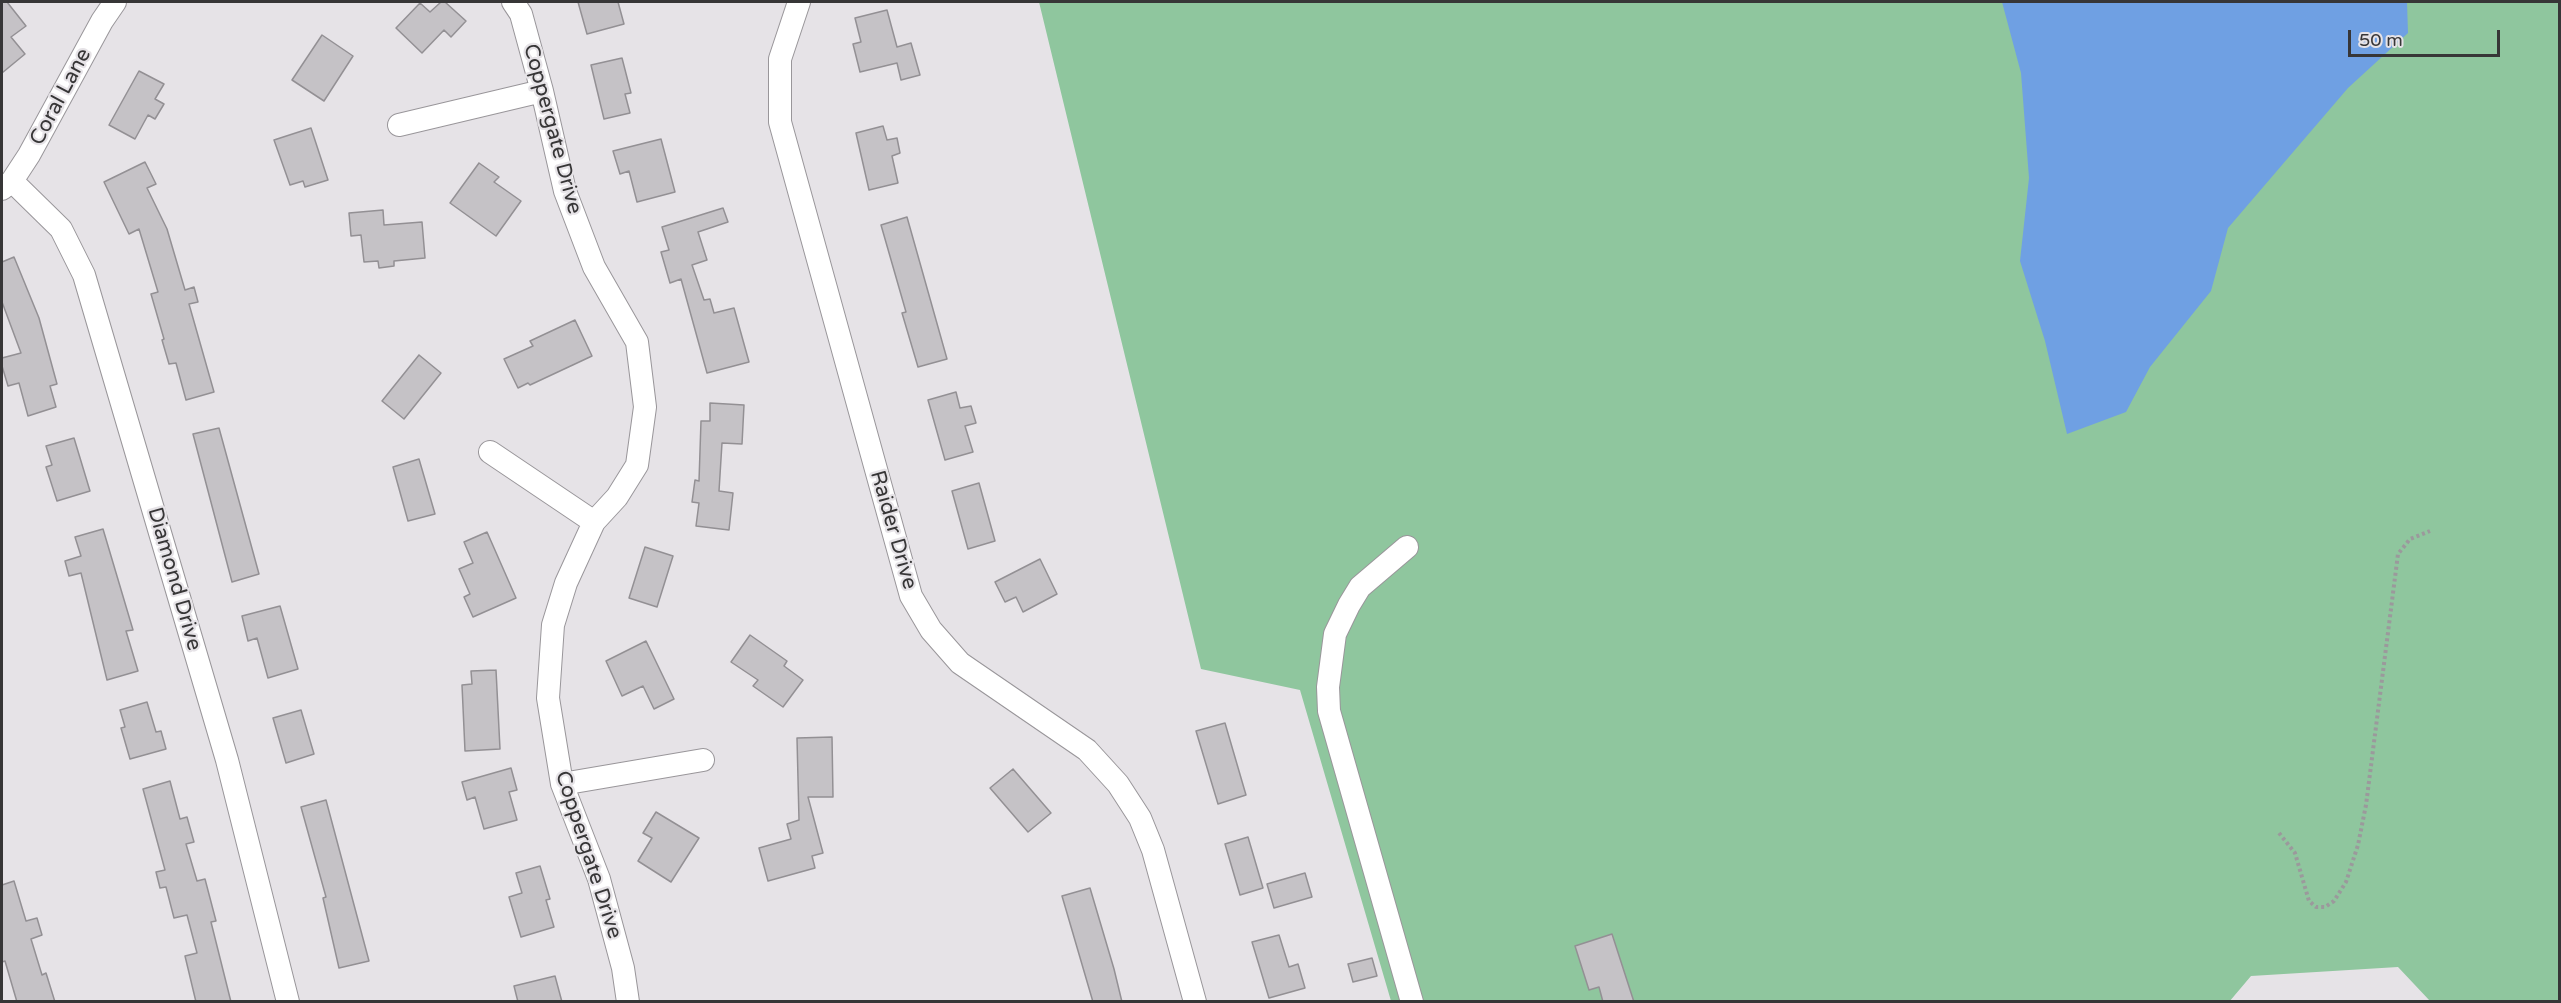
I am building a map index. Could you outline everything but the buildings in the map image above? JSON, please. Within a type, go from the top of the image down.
[{"type":"street","name":"Coral Lane","points":[[7,185],[29,155],[102,21],[115,2]]},
{"type":"street","name":"Coppergate Drive","points":[[513,2],[521,14],[542,91],[565,191],[594,267],[637,342],[645,406],[638,465],[617,497],[594,522],[566,584],[553,625],[548,698],[562,784],[599,879],[623,968],[628,1002]]},
{"type":"street","name":"Raider Drive","points":[[799,2],[780,59],[780,122],[911,596],[931,630],[960,663],[1087,750],[1118,784],[1140,818],[1153,850],[1195,1002]]},
{"type":"street","points":[[399,125],[542,91]]},
{"type":"street","name":"Diamond Drive","points":[[7,185],[62,229],[84,275],[227,760],[288,1002]]},
{"type":"street","points":[[490,452],[594,522]]},
{"type":"street","points":[[1407,547],[1360,588],[1349,605],[1335,634],[1328,687],[1329,711],[1412,1002]]},
{"type":"street","points":[[562,784],[703,760]]},
{"type":"path","points":[[2279,833],[2295,854],[2309,901],[2316,907],[2325,907],[2334,901],[2346,882],[2358,845],[2366,805],[2398,554],[2410,539],[2430,531]]},
{"type":"green space","points":[[1039,2],[2559,2],[2559,1001],[2430,1001],[2398,967],[2251,976],[2229,1002],[1391,1001],[1300,690],[1201,669]]},
{"type":"water","points":[[2002,2],[2407,2],[2408,33],[2348,88],[2228,228],[2211,291],[2150,367],[2126,412],[2067,434],[2045,341],[2020,261],[2029,178],[2021,73]]}]
